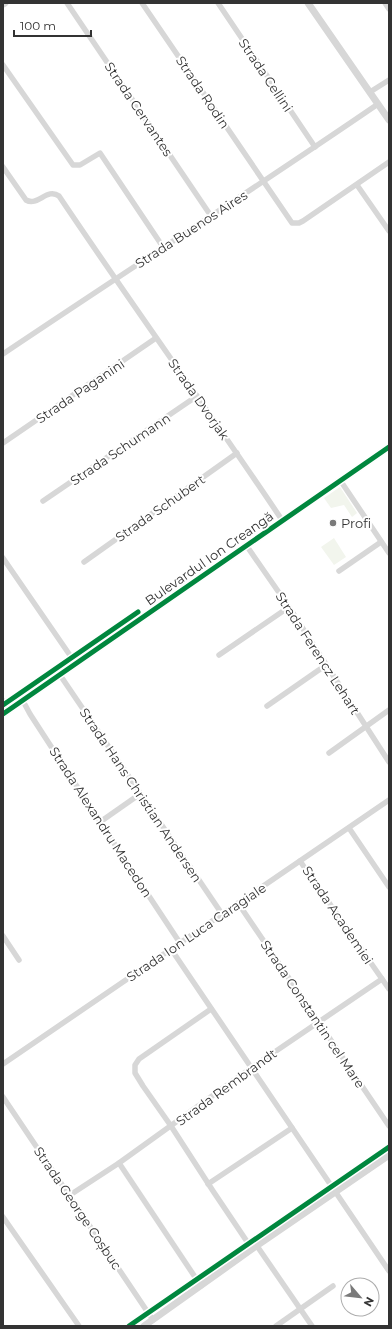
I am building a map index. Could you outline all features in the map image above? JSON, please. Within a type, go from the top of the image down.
[{"type":"street","name":"Strada Cervantes","points":[[67,3],[211,216]]},
{"type":"street","name":"Strada Rodin","points":[[142,3],[290,221],[295,224],[303,222],[357,185]]},
{"type":"street","name":"Strada Cellini","points":[[218,3],[315,147]]},
{"type":"street","points":[[308,3],[389,120]]},
{"type":"street","points":[[385,3],[389,9]]},
{"type":"street","points":[[3,65],[73,165],[80,166],[100,153],[163,247]]},
{"type":"street","points":[[370,92],[389,80]]},
{"type":"street","name":"Strada Buenos Aires","points":[[3,354],[378,104]]},
{"type":"street","points":[[389,162],[357,185],[389,231]]},
{"type":"street","name":"Strada Dvorjak","points":[[3,167],[26,200],[34,202],[50,193],[55,193],[59,196],[282,520]]},
{"type":"street","name":"Strada Paganini","points":[[3,443],[156,338]]},
{"type":"street","name":"Strada Schumann","points":[[43,501],[197,396]]},
{"type":"street","name":"Bulevardul Ion Creangă","points":[[6,712],[389,446]]},
{"type":"street","name":"Strada Schubert","points":[[84,562],[237,454]]},
{"type":"street","points":[[340,480],[389,553]]},
{"type":"street","points":[[339,571],[381,542]]},
{"type":"street","name":"Strada Ferencz Lehart","points":[[246,545],[289,607],[389,762]]},
{"type":"street","points":[[3,558],[76,664]]},
{"type":"street","points":[[219,655],[289,607]]},
{"type":"street","points":[[267,706],[326,665]]},
{"type":"street","name":"Strada Hans Christian Andersen","points":[[60,675],[222,914]]},
{"type":"street","points":[[3,701],[6,712]]},
{"type":"street","name":"Strada Alexandru Macedon","points":[[23,701],[100,822],[180,943]]},
{"type":"street","points":[[328,753],[389,710]]},
{"type":"street","points":[[100,822],[140,794]]},
{"type":"street","name":"Strada Ion Luca Caragiale","points":[[3,1064],[389,800]]},
{"type":"street","points":[[349,828],[389,887]]},
{"type":"street","name":"Strada Academiei","points":[[300,860],[389,990]]},
{"type":"street","name":"Strada Constantin cel Mare","points":[[238,903],[389,1126]]},
{"type":"street","points":[[3,936],[20,960]]},
{"type":"street","points":[[171,949],[389,1271]]},
{"type":"street","name":"Strada Rembrandt","points":[[70,1195],[119,1163],[251,1068],[382,979]]},
{"type":"street","points":[[211,1009],[139,1059],[135,1065],[135,1073],[208,1184],[312,1326]]},
{"type":"street","name":"Strada George Coșbuc","points":[[3,1097],[153,1320]]},
{"type":"street","points":[[208,1184],[292,1128]]},
{"type":"street","points":[[144,1326],[389,1155]]},
{"type":"street","points":[[119,1163],[201,1286]]},
{"type":"street","points":[[3,1217],[79,1326]]},
{"type":"street","points":[[276,1326],[333,1286]]},
{"type":"shaded area","points":[[340,487],[357,513],[352,517],[344,505],[331,508],[324,498]]},
{"type":"shaded area","points":[[334,538],[346,557],[334,565],[321,547]]},
{"type":"cycle path","points":[[3,714],[389,447]]},
{"type":"cycle path","points":[[3,705],[138,612]]},
{"type":"cycle path","points":[[129,1326],[389,1147]]},
{"type":"place","name":"Profi","points":[[333,523]]}]
